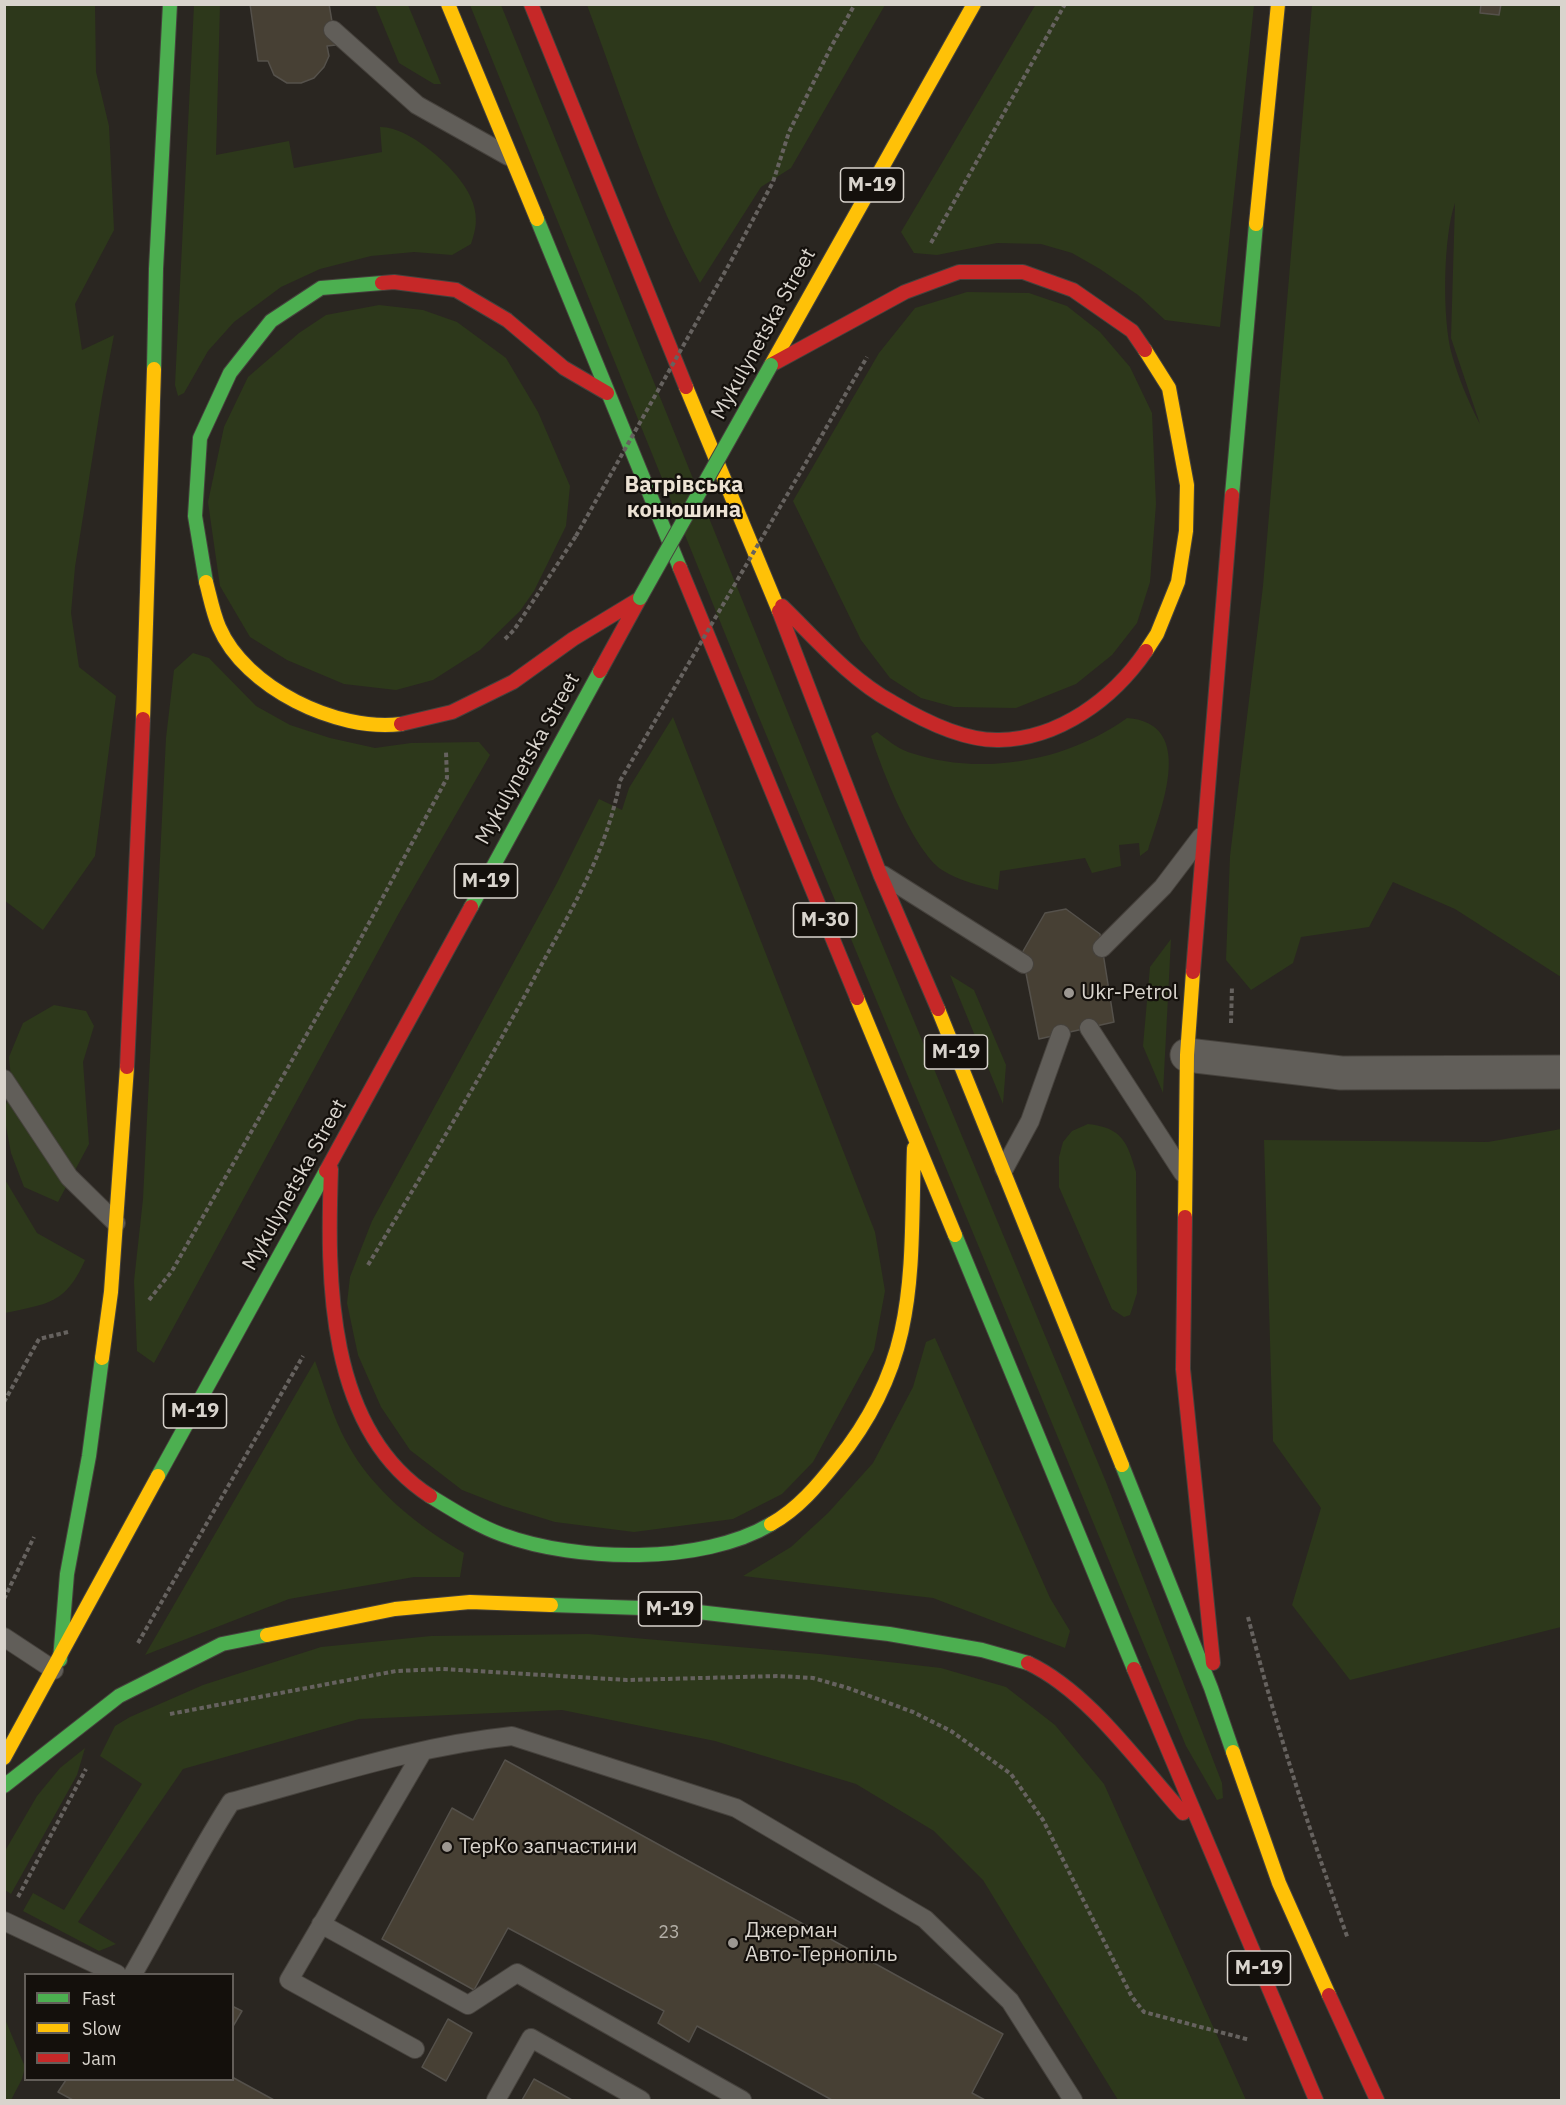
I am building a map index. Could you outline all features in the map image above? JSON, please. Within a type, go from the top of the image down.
[{"type":"highway","points":[[57,1665],[67,1574],[89,1455],[111,1292],[126,1093],[148,610],[156,269],[171,4]]},
{"type":"highway","name":"М-30","points":[[448,4],[1202,1834]]},
{"type":"highway","name":"М-19","points":[[531,4],[647,293],[775,599],[880,874],[1004,1169],[1211,1688],[1279,1883],[1377,2100]]},
{"type":"highway","name":"Mykulynetska Street","points":[[4,1758],[332,1164],[640,598],[974,4]]},
{"type":"highway","points":[[1217,1710],[1183,1369],[1187,1055],[1203,833],[1252,256],[1278,4]]},
{"type":"highway","points":[[771,365],[905,292],[959,272],[1023,272],[1073,290],[1132,331],[1169,388],[1187,485],[1186,531],[1178,582],[1157,634],[1134,668],[1103,700],[1065,723],[1029,736],[997,740],[958,734],[891,702],[850,671],[775,599]]},
{"type":"highway","points":[[608,393],[564,368],[507,320],[456,290],[394,282],[321,288],[271,321],[230,373],[200,438],[195,516],[203,570],[219,628],[248,669],[300,706],[346,720],[398,725],[452,712],[513,682],[573,639],[640,598]]},
{"type":"highway","points":[[332,1164],[328,1248],[331,1314],[343,1367],[364,1421],[390,1463],[430,1497],[503,1535],[567,1549],[651,1556],[716,1548],[763,1530],[806,1498],[874,1408],[896,1359],[907,1301],[914,1137]]},
{"type":"highway","name":"М-19","points":[[4,1786],[119,1696],[222,1644],[395,1609],[470,1602],[672,1609],[889,1634],[982,1650],[1030,1663],[1062,1683],[1094,1713],[1202,1834],[1316,2100]]},
{"type":"street","points":[[1187,1055],[1341,1073],[1562,1072]]},
{"type":"lane","points":[[333,30],[417,105],[510,157]]},
{"type":"lane","points":[[1102,948],[1163,887],[1203,833]]},
{"type":"lane","points":[[880,874],[1024,963]]},
{"type":"lane","points":[[1089,1028],[1185,1177]]},
{"type":"lane","points":[[1004,1169],[1030,1121],[1060,1034]]},
{"type":"lane","points":[[4,1079],[69,1177],[116,1223]]},
{"type":"lane","points":[[4,1637],[57,1665]]},
{"type":"lane","points":[[134,1973],[163,1923],[194,1861],[231,1802],[372,1762],[512,1736],[736,1808],[925,1919],[1010,2001],[1073,2100]]},
{"type":"lane","points":[[415,2049],[289,1980],[423,1751]]},
{"type":"lane","points":[[4,1921],[115,1973]]},
{"type":"lane","points":[[321,1924],[468,2005],[517,1973],[742,2100]]},
{"type":"lane","points":[[496,2100],[531,2038],[641,2100]]},
{"type":"path","points":[[499,644],[514,630],[576,536],[731,261],[773,182],[800,111],[831,46],[855,4]]},
{"type":"path","points":[[905,292],[1065,4]]},
{"type":"path","points":[[620,781],[870,352]]},
{"type":"path","points":[[111,1292],[149,1300],[172,1271],[348,962],[447,778],[446,750],[452,712]]},
{"type":"path","points":[[4,1402],[39,1339],[72,1330]]},
{"type":"path","points":[[165,1715],[396,1671],[443,1669],[627,1680],[778,1676],[813,1678],[848,1688],[913,1712],[951,1731],[1011,1774],[1043,1820],[1132,1997],[1144,2012],[1256,2042]]},
{"type":"green space","points":[[1036,4],[1254,5],[1220,327],[1165,320],[1138,295],[1072,253],[1041,244],[997,243],[937,255],[914,253],[901,232]]},
{"type":"green space","points":[[4,5],[95,5],[96,72],[109,126],[114,230],[75,304],[82,350],[114,335],[75,567],[71,613],[79,667],[116,696],[95,856],[43,930],[4,900]]},
{"type":"green space","points":[[194,5],[220,5],[216,155],[289,141],[294,168],[382,152],[380,127],[392,129],[420,143],[448,166],[468,191],[476,214],[476,224],[471,244],[452,255],[414,252],[371,256],[320,269],[281,287],[234,322],[208,351],[184,393],[178,396],[175,385]]},
{"type":"green space","points":[[375,5],[408,5],[441,84],[434,84],[399,63]]},
{"type":"green space","points":[[470,5],[501,5],[872,920],[1106,1482],[1222,1783],[1223,1798],[1217,1800],[1186,1746],[758,715]]},
{"type":"green space","points":[[587,5],[885,5],[791,168],[761,187],[700,283],[652,181]]},
{"type":"green space","points":[[1312,5],[1561,5],[1561,977],[1455,909],[1393,882],[1369,927],[1301,937],[1293,963],[1251,990],[1226,960],[1230,856],[1263,586]],"holes":[[[1455,203],[1451,338],[1480,424],[1454,363],[1449,340],[1445,279],[1448,236]]]},
{"type":"green space","points":[[967,292],[1029,293],[1067,306],[1100,332],[1130,367],[1152,413],[1156,504],[1150,582],[1137,623],[1112,655],[1076,684],[1016,708],[954,707],[921,698],[890,678],[861,640],[793,501],[879,353],[915,308]]},
{"type":"green space","points":[[379,305],[423,310],[457,322],[506,358],[538,412],[570,486],[566,526],[534,591],[520,611],[480,650],[433,680],[396,690],[344,684],[287,660],[250,637],[220,586],[208,502],[224,427],[248,377],[299,333],[326,315]]},
{"type":"green space","points":[[193,653],[209,658],[256,706],[290,725],[330,738],[375,748],[411,743],[479,742],[490,755],[399,913],[154,1363],[137,1351],[134,1281],[143,1199],[166,738],[174,670]]},
{"type":"green space","points":[[673,717],[875,1232],[885,1291],[874,1350],[813,1462],[782,1494],[733,1519],[634,1532],[555,1522],[503,1506],[462,1490],[410,1450],[381,1407],[358,1355],[347,1303],[350,1277],[372,1221],[557,883],[599,799],[622,810],[629,788]]},
{"type":"green space","points":[[1127,718],[1149,723],[1162,735],[1168,751],[1169,771],[1166,792],[1148,850],[1140,856],[1139,843],[1119,845],[1121,866],[1092,873],[1085,858],[1000,871],[998,890],[955,877],[942,870],[931,860],[900,808],[871,736],[877,732],[908,752],[936,760],[993,764],[1050,755],[1103,733]]},
{"type":"green space","points":[[1171,939],[1163,1093],[1143,1046],[1150,967]]},
{"type":"green space","points":[[950,975],[974,990],[1006,1065],[1003,1104]]},
{"type":"green space","points":[[54,1005],[86,1011],[94,1026],[83,1062],[89,1144],[58,1202],[24,1187],[11,1153],[4,1110],[12,1089],[9,1057],[23,1023]]},
{"type":"green space","points":[[1088,1124],[1109,1129],[1121,1138],[1126,1144],[1136,1172],[1137,1293],[1130,1315],[1124,1317],[1112,1309],[1059,1187],[1059,1157],[1063,1142],[1072,1131]]},
{"type":"green space","points":[[1561,1129],[1561,1627],[1350,1680],[1292,1605],[1321,1508],[1273,1441],[1264,1140],[1488,1142]]},
{"type":"green space","points":[[4,1178],[37,1233],[85,1260],[70,1286],[54,1300],[5,1313]]},
{"type":"green space","points":[[935,1338],[1050,1598],[1070,1631],[1065,1648],[933,1598],[743,1576],[791,1547],[828,1513],[873,1463],[913,1387],[926,1342]]},
{"type":"green space","points":[[315,1361],[338,1423],[358,1460],[383,1492],[398,1506],[430,1531],[464,1553],[460,1577],[414,1577],[289,1599],[145,1655]]},
{"type":"green space","points":[[588,1634],[820,1654],[941,1668],[1006,1687],[1055,1725],[1104,1784],[1246,2100],[1118,2100],[983,1880],[934,1831],[856,1784],[715,1741],[562,1710],[359,1719],[183,1769],[78,1922],[116,1944],[99,1951],[23,1911],[33,1893],[64,1910],[142,1784],[100,1756],[115,1726],[130,1717],[203,1685],[321,1647],[431,1636]]},
{"type":"green space","points":[[85,1748],[77,1775],[11,1894],[5,1890],[5,1851],[37,1796],[60,1768]]},
{"type":"green space","points":[[5,2019],[24,2065],[24,2071],[11,2100],[5,2100]]},
{"type":"building","points":[[250,4],[329,4],[336,45],[327,46],[329,56],[324,67],[314,78],[301,83],[287,83],[274,75],[268,61],[258,61]]},
{"type":"building","points":[[1481,4],[1501,4],[1499,15],[1480,13]]},
{"type":"building","name":"Ukr-Petrol","points":[[1066,909],[1100,934],[1114,1022],[1039,1039],[1022,953],[1045,913]]},
{"type":"building","points":[[505,1760],[1003,2034],[972,2093],[985,2100],[832,2100],[697,2026],[689,2042],[658,2023],[664,2011],[508,1928],[474,1990],[382,1939],[452,1808],[473,1820]]},
{"type":"building","points":[[234,2007],[242,2011],[234,2025]]},
{"type":"building","points":[[448,2019],[472,2033],[446,2081],[422,2067]]},
{"type":"building","points":[[234,2078],[274,2100],[73,2100],[58,2092],[65,2081],[234,2081]]},
{"type":"building","points":[[534,2079],[572,2100],[522,2100]]},
{"type":"traffic: fast","points":[[154,369],[156,269],[170,4]]},
{"type":"traffic: fast","points":[[537,219],[680,568]]},
{"type":"traffic: fast","points":[[1232,495],[1256,224]]},
{"type":"traffic: fast","points":[[206,582],[195,516],[200,438],[230,373],[271,321],[321,288],[382,283]]},
{"type":"traffic: fast","points":[[640,598],[771,365]]},
{"type":"traffic: fast","points":[[471,907],[600,671]]},
{"type":"traffic: fast","points":[[158,1476],[326,1171]]},
{"type":"traffic: fast","points":[[955,1235],[1134,1669]]},
{"type":"traffic: fast","points":[[60,1660],[67,1574],[89,1456],[102,1358]]},
{"type":"traffic: fast","points":[[1122,1465],[1211,1688],[1233,1752]]},
{"type":"traffic: fast","points":[[430,1496],[503,1535],[533,1544],[602,1554],[675,1553],[710,1547],[743,1537],[771,1524]]},
{"type":"traffic: fast","points":[[551,1605],[672,1609],[889,1634],[982,1650],[1028,1663]]},
{"type":"traffic: fast","points":[[4,1786],[119,1696],[222,1644],[267,1635]]},
{"type":"traffic: slow","points":[[448,4],[537,219]]},
{"type":"traffic: slow","points":[[771,365],[974,4]]},
{"type":"traffic: slow","points":[[1256,224],[1278,4]]},
{"type":"traffic: slow","points":[[1145,350],[1169,388],[1187,485],[1186,531],[1178,582],[1157,634],[1146,651]]},
{"type":"traffic: slow","points":[[143,719],[154,369]]},
{"type":"traffic: slow","points":[[686,387],[779,611]]},
{"type":"traffic: slow","points":[[206,582],[217,622],[232,649],[249,669],[271,687],[322,713],[349,721],[376,725],[401,724]]},
{"type":"traffic: slow","points":[[1185,1217],[1187,1055],[1193,972]]},
{"type":"traffic: slow","points":[[857,998],[955,1235]]},
{"type":"traffic: slow","points":[[938,1009],[1122,1465]]},
{"type":"traffic: slow","points":[[102,1358],[111,1292],[127,1067]]},
{"type":"traffic: slow","points":[[771,1524],[799,1504],[837,1461],[864,1423],[883,1386],[897,1350],[910,1274],[914,1148]]},
{"type":"traffic: slow","points":[[4,1758],[158,1476]]},
{"type":"traffic: slow","points":[[267,1635],[395,1609],[470,1602],[551,1605]]},
{"type":"traffic: slow","points":[[1233,1752],[1279,1883],[1329,1995]]},
{"type":"traffic: jam","points":[[531,4],[686,387]]},
{"type":"traffic: jam","points":[[771,365],[905,292],[959,272],[1023,272],[1073,290],[1132,331],[1145,350]]},
{"type":"traffic: jam","points":[[382,283],[394,282],[456,290],[507,320],[564,368],[607,393]]},
{"type":"traffic: jam","points":[[1193,972],[1232,495]]},
{"type":"traffic: jam","points":[[680,568],[857,998]]},
{"type":"traffic: jam","points":[[600,671],[640,598]]},
{"type":"traffic: jam","points":[[401,724],[452,712],[513,682],[573,639],[639,599]]},
{"type":"traffic: jam","points":[[782,606],[834,658],[877,693],[916,716],[943,728],[985,739],[1021,738],[1063,724],[1101,700],[1133,669],[1146,651]]},
{"type":"traffic: jam","points":[[779,611],[880,874],[938,1009]]},
{"type":"traffic: jam","points":[[127,1067],[143,719]]},
{"type":"traffic: jam","points":[[326,1171],[471,907]]},
{"type":"traffic: jam","points":[[331,1169],[330,1257],[333,1303],[340,1349],[352,1392],[370,1432],[396,1467],[430,1496]]},
{"type":"traffic: jam","points":[[1185,1217],[1183,1369],[1213,1663]]},
{"type":"traffic: jam","points":[[1028,1663],[1072,1692],[1092,1710],[1183,1813]]},
{"type":"traffic: jam","points":[[1134,1669],[1316,2100]]},
{"type":"traffic: jam","points":[[1329,1995],[1377,2100]]},
{"type":"place","name":"Ukr-Petrol","points":[[1069,993]]},
{"type":"place","name":"ТерКо запчастини","points":[[447,1847]]},
{"type":"place","name":"Джерман Авто-Тернопіль","points":[[733,1943]]},
{"type":"district","name":"Ватрівська конюшина","points":[[684,498]]}]
